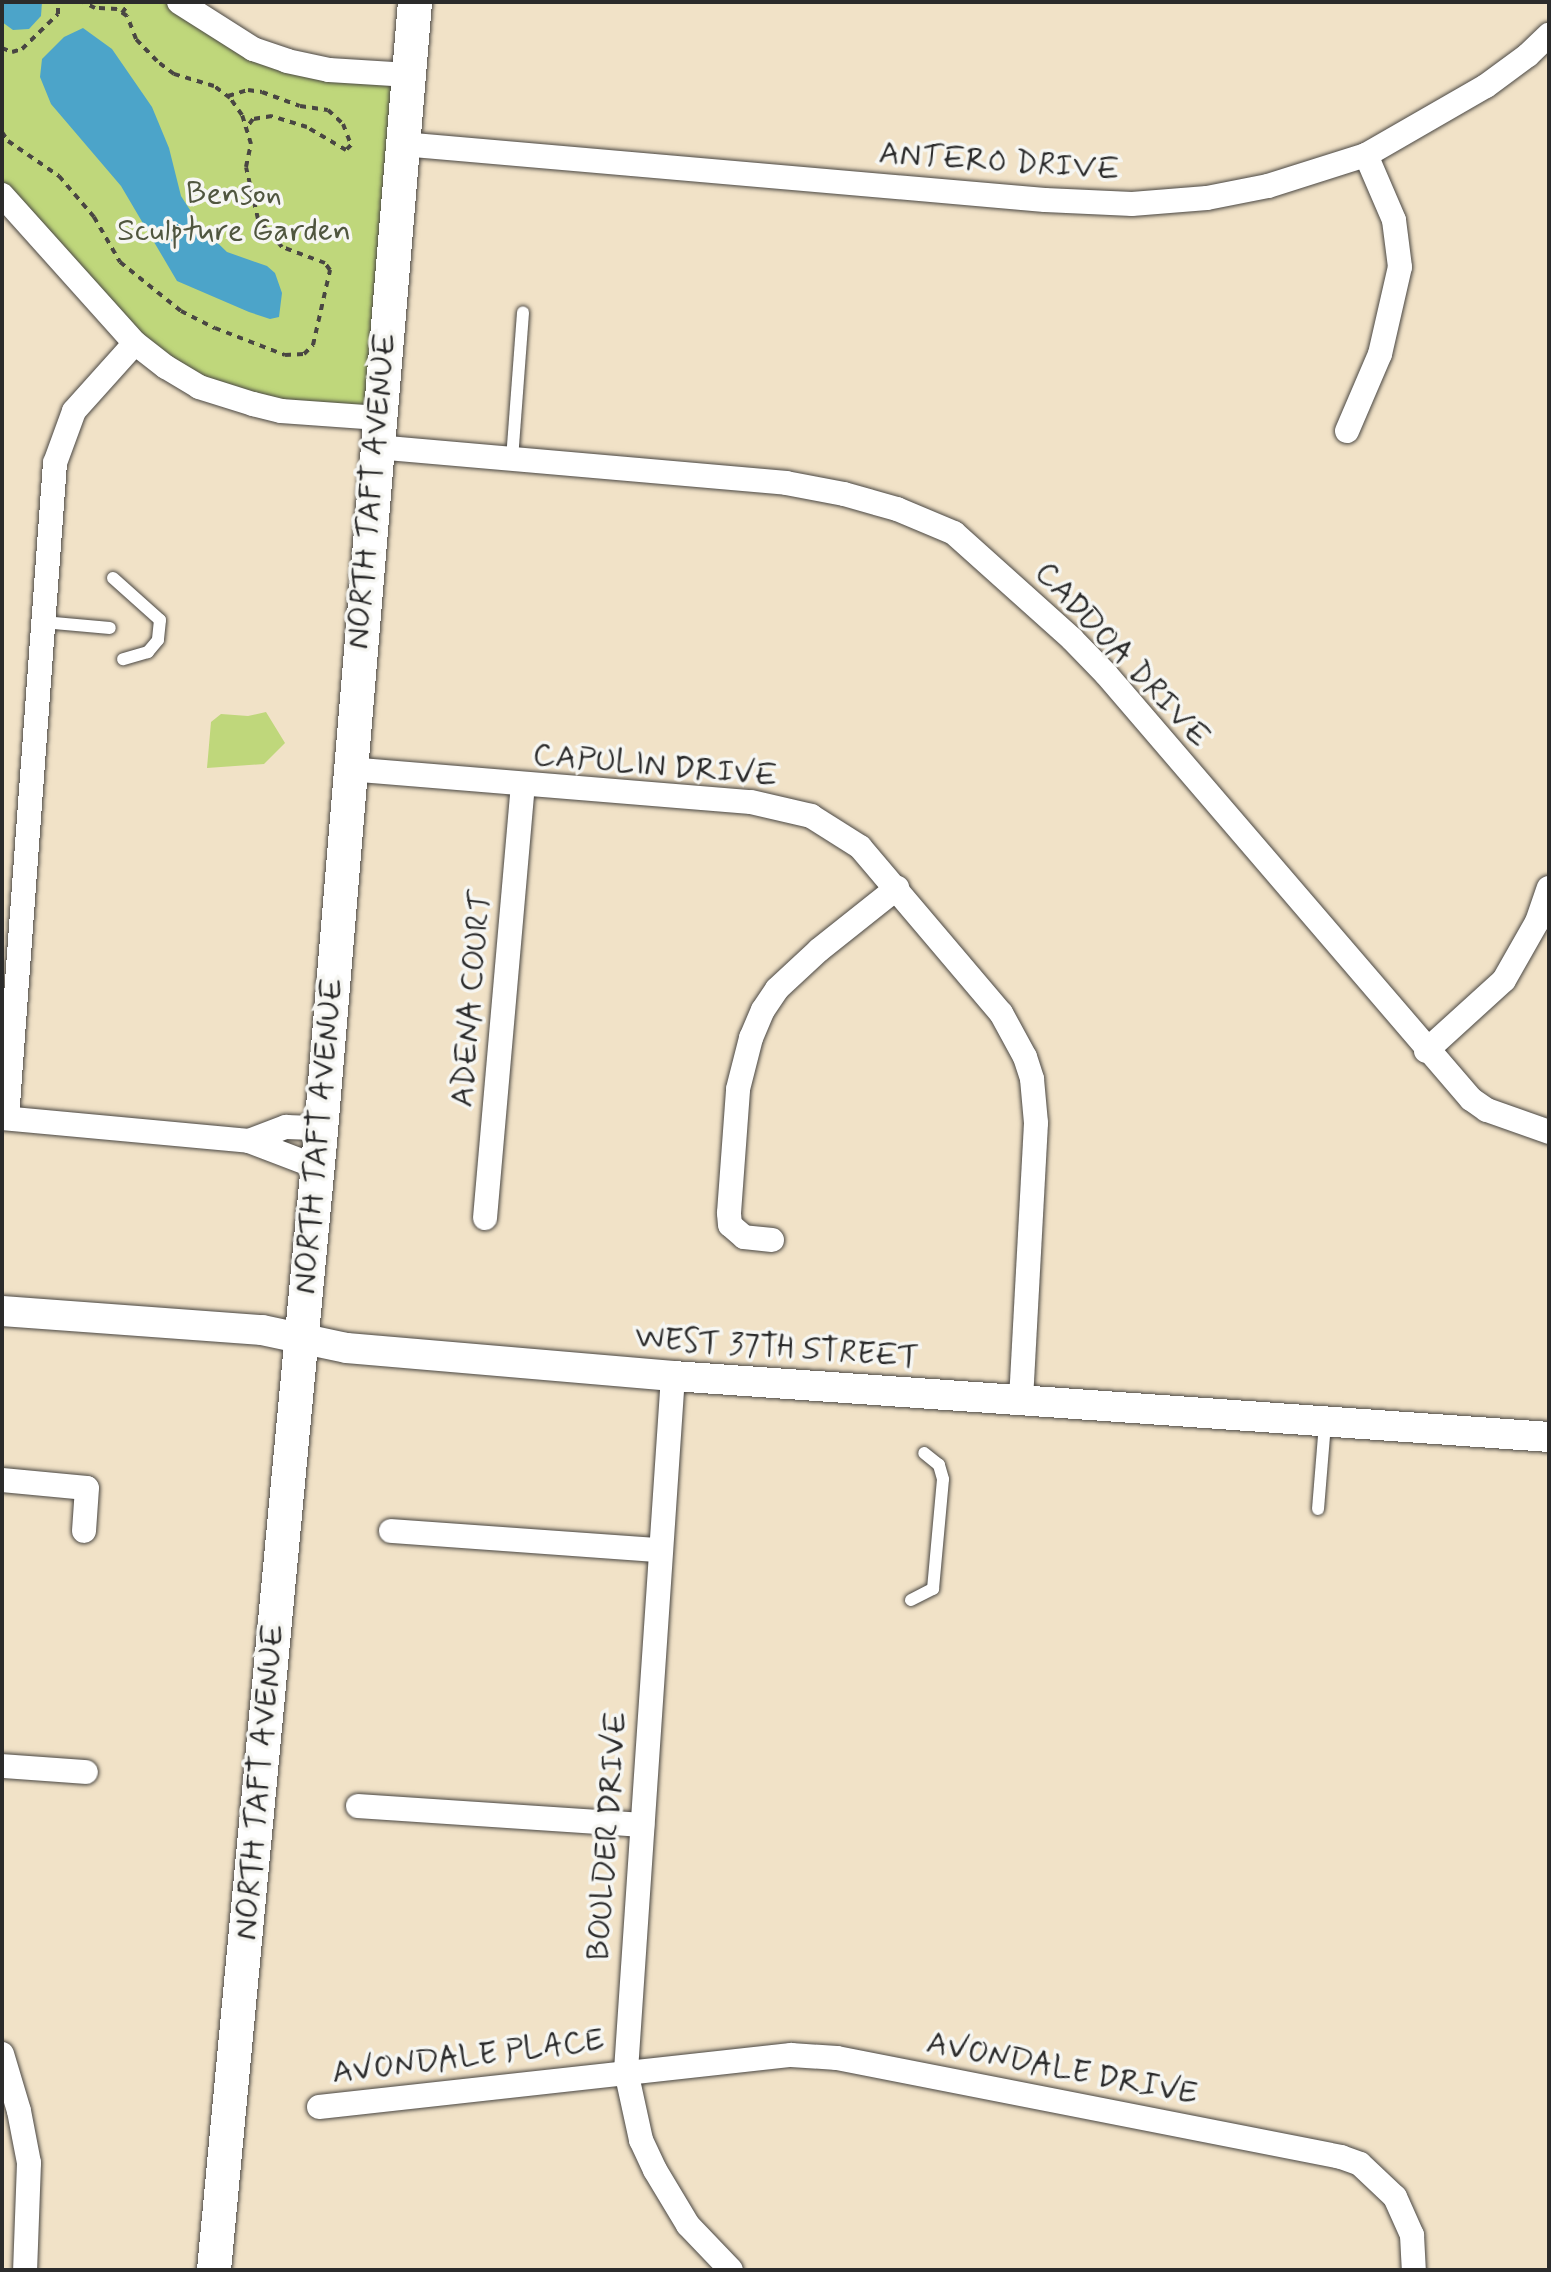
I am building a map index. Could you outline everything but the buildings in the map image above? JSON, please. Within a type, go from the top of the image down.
[{"type":"main road","name":"NORTH TAFT AVENUE","points":[[214,2270],[321,1128],[348,769],[415,2]]},
{"type":"street","points":[[179,2],[253,49],[287,61],[329,70],[409,75]]},
{"type":"street","name":"ANTERO DRIVE","points":[[402,144],[1045,200],[1132,204],[1207,198],[1268,186],[1366,155],[1486,86],[1549,35]]},
{"type":"street","points":[[1347,431],[1380,354],[1400,267],[1394,220],[1366,155]]},
{"type":"street","name":"CADDOA DRIVE","points":[[2,195],[135,343],[177,374],[223,396],[512,459],[786,483],[844,494],[897,509],[954,533],[1072,639],[1106,674],[1426,1051],[1479,1104],[1549,1132]]},
{"type":"street","points":[[135,343],[84,397],[62,439],[55,463],[5,1118],[249,1141],[317,1167]]},
{"type":"street","name":"CAPULIN DRIVE","points":[[348,769],[779,807],[811,816],[860,847],[1001,1013],[1025,1057],[1032,1079],[1036,1123],[1021,1402]]},
{"type":"street","name":"ADENA COURT","points":[[485,1218],[523,786]]},
{"type":"street","points":[[772,1240],[744,1237],[730,1225],[738,1089],[751,1038],[763,1010],[777,989],[819,950],[897,888]]},
{"type":"street","points":[[1426,1051],[1504,980],[1537,922],[1549,888]]},
{"type":"street","points":[[249,1141],[286,1127],[321,1128]]},
{"type":"street","name":"WEST 37TH STREET","points":[[2,1311],[262,1330],[347,1348],[673,1376],[1549,1437]]},
{"type":"street","name":"BOULDER DRIVE","points":[[673,1376],[658,1550],[626,2071],[641,2140],[655,2170],[688,2225],[731,2270]]},
{"type":"street","points":[[2,1480],[87,1488],[84,1531]]},
{"type":"street","points":[[391,1531],[658,1550]]},
{"type":"street","points":[[2,1766],[86,1772]]},
{"type":"street","points":[[358,1806],[642,1825]]},
{"type":"street","points":[[2,2054],[19,2111],[29,2163],[25,2270]]},
{"type":"street","name":"AVONDALE DRIVE","points":[[626,2071],[791,2055],[837,2058],[1323,2152],[1360,2164],[1395,2197],[1412,2235],[1414,2270]]},
{"type":"street","name":"AVONDALE PLACE","points":[[319,2107],[626,2071]]},
{"type":"lane","points":[[512,459],[523,312]]},
{"type":"lane","points":[[113,578],[160,620],[158,640],[148,652],[123,659]]},
{"type":"lane","points":[[43,622],[110,628]]},
{"type":"lane","points":[[1318,1509],[1325,1423]]},
{"type":"lane","points":[[911,1600],[933,1589],[943,1479],[939,1465],[924,1453]]},
{"type":"path","points":[[2,48],[15,52],[29,42],[58,14],[58,2]]},
{"type":"path","points":[[2,132],[8,141],[43,161],[59,176],[100,226],[113,254],[170,304],[215,328],[285,355],[299,355],[316,340],[330,270],[326,263],[285,249],[271,238],[258,219],[245,163],[251,144],[247,127],[228,96],[202,80],[170,72],[136,39],[122,13],[83,2]]},
{"type":"path","points":[[122,13],[130,2]]},
{"type":"path","points":[[228,96],[248,90],[300,106],[328,110],[343,124],[351,145],[346,150],[307,127],[272,116],[253,119],[247,127]]},
{"type":"path","points":[[212,192],[251,192]]},
{"type":"green space","name":"Benson Sculpture Garden","points":[[2,2],[179,2],[253,49],[409,75],[379,418],[281,411],[166,367],[2,195]]},
{"type":"green space","points":[[266,712],[285,743],[264,764],[207,768],[211,722],[221,714],[248,716]]},
{"type":"water","points":[[2,2],[42,2],[41,16],[29,29],[13,30],[2,22]]},
{"type":"water","points":[[83,28],[112,49],[152,107],[169,148],[181,196],[201,227],[227,252],[267,266],[275,273],[282,293],[279,317],[270,319],[249,312],[177,281],[121,186],[51,104],[40,77],[42,59],[64,37]]}]
